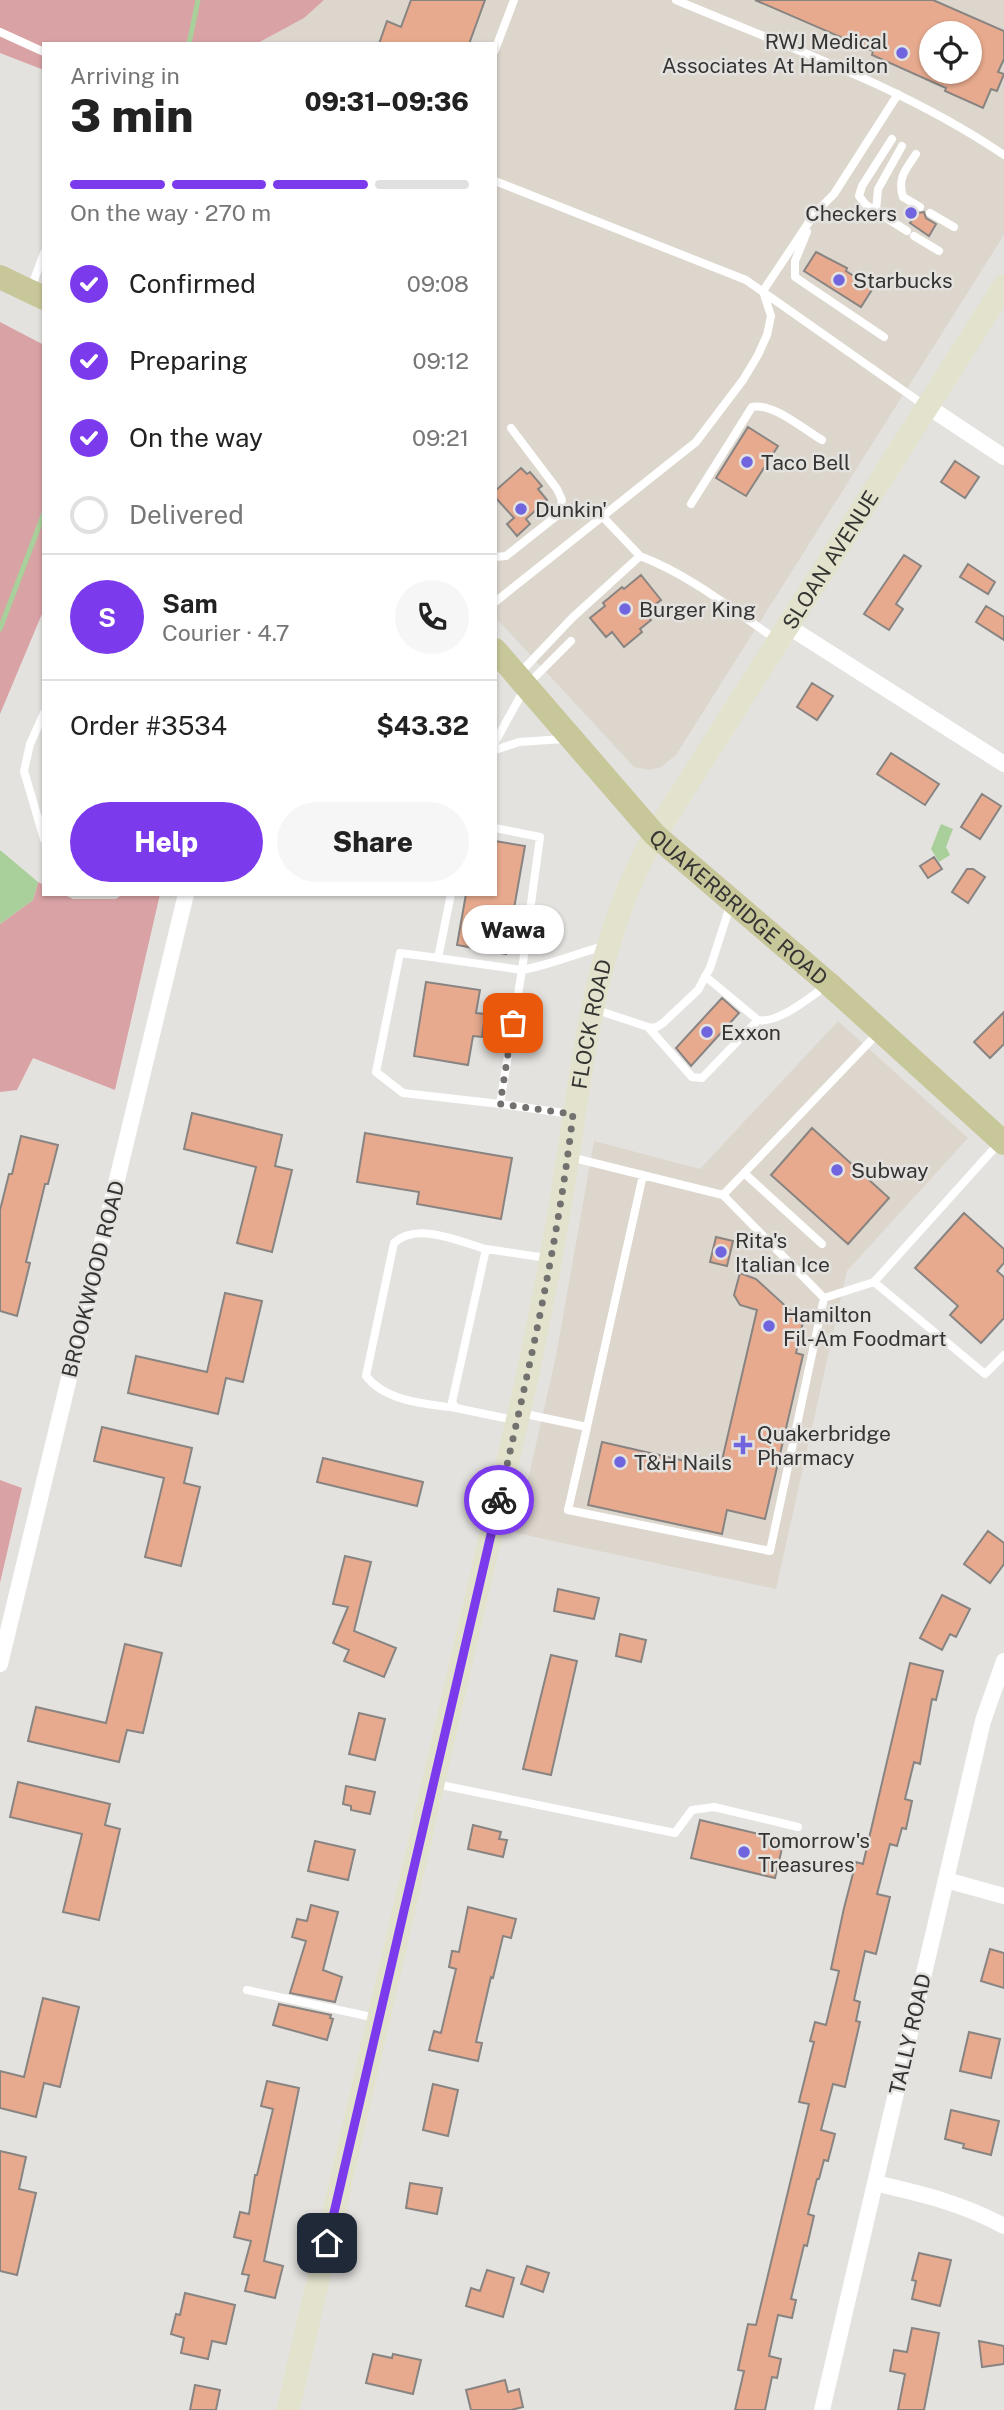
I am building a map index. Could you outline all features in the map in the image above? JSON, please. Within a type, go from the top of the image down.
[{"type":"main road","points":[[0,277],[37,295]]},
{"type":"main road","name":"SLOAN AVENUE","points":[[655,835],[1004,286]]},
{"type":"main road","name":"QUAKERBRIDGE ROAD","points":[[497,652],[655,835],[829,984],[1003,1142]]},
{"type":"main road","name":"FLOCK ROAD","points":[[288,2410],[518,1417],[550,1258],[591,1008],[609,945],[637,867],[655,835]]},
{"type":"street","points":[[927,407],[1004,457]]},
{"type":"street","points":[[784,634],[1004,764]]},
{"type":"street","name":"BROOKWOOD ROAD","points":[[0,1664],[186,896]]},
{"type":"street","name":"TALLY ROAD","points":[[822,2410],[983,1721],[1004,1661]]},
{"type":"street","points":[[946,1880],[1004,1896]]},
{"type":"street","points":[[875,2183],[942,2198],[977,2211],[1004,2226]]},
{"type":"lane","points":[[497,45],[514,0]]},
{"type":"lane","points":[[676,0],[898,94],[1004,155]]},
{"type":"lane","points":[[0,32],[42,51]]},
{"type":"lane","points":[[763,291],[815,213],[834,194],[898,94]]},
{"type":"lane","points":[[892,139],[862,186],[859,197],[861,201],[939,251]]},
{"type":"lane","points":[[876,211],[878,188],[902,146]]},
{"type":"lane","points":[[916,154],[900,178],[899,187],[902,197],[920,207]]},
{"type":"lane","points":[[497,182],[746,280],[927,407]]},
{"type":"lane","points":[[815,213],[795,261],[795,277],[884,337]]},
{"type":"lane","points":[[930,213],[954,227]]},
{"type":"lane","points":[[37,295],[42,265]]},
{"type":"lane","points":[[497,600],[696,442],[743,380],[767,335],[771,316],[763,291]]},
{"type":"lane","points":[[691,504],[752,407],[759,405],[771,408],[822,440]]},
{"type":"lane","points":[[497,557],[506,556],[559,514],[562,500],[557,489],[511,428]]},
{"type":"lane","points":[[602,516],[640,556],[661,564],[727,605],[784,634]]},
{"type":"lane","points":[[497,737],[521,681],[572,618],[640,556]]},
{"type":"lane","points":[[521,681],[571,641]]},
{"type":"lane","points":[[42,717],[30,744],[24,771],[42,832]]},
{"type":"lane","points":[[497,749],[519,742],[571,738]]},
{"type":"lane","points":[[497,828],[540,837],[500,1104]]},
{"type":"lane","points":[[439,958],[451,896]]},
{"type":"lane","points":[[591,1008],[648,1027],[655,1028],[663,1023],[698,990],[732,901]]},
{"type":"lane","points":[[573,1114],[403,1093],[376,1072],[400,953],[522,970],[609,945]]},
{"type":"lane","points":[[705,975],[763,1022],[780,1016],[829,984]]},
{"type":"lane","points":[[648,1027],[692,1077],[702,1078],[758,1020]]},
{"type":"lane","points":[[723,1195],[880,1031]]},
{"type":"lane","points":[[824,1298],[874,1282],[1003,1142]]},
{"type":"lane","points":[[568,1156],[723,1195],[824,1298]]},
{"type":"lane","points":[[744,1172],[822,1244]]},
{"type":"lane","points":[[643,1175],[568,1510],[769,1550],[824,1298]]},
{"type":"lane","points":[[550,1258],[486,1249],[430,1234],[408,1234],[401,1237],[394,1243],[366,1376],[373,1385],[396,1397],[587,1427]]},
{"type":"lane","points":[[456,1408],[452,1402],[486,1249]]},
{"type":"lane","points":[[874,1282],[985,1374],[1004,1354]]},
{"type":"lane","points":[[433,1783],[675,1833],[692,1810],[714,1807],[798,1827]]},
{"type":"lane","points":[[247,1990],[379,2018]]},
{"type":"shaded area","points":[[0,0],[324,0],[304,18],[260,42],[42,42],[42,69],[0,53]]},
{"type":"shaded area","points":[[324,0],[1004,0],[1004,235],[676,755],[661,767],[649,770],[634,767],[497,619],[497,42],[260,42],[304,18]]},
{"type":"shaded area","points":[[0,322],[42,344],[42,614],[0,714]]},
{"type":"shaded area","points":[[941,824],[953,829],[946,847],[950,855],[939,862],[931,849]]},
{"type":"shaded area","points":[[0,850],[38,882],[33,900],[0,924]]},
{"type":"shaded area","points":[[38,882],[42,884],[42,896],[116,899],[120,896],[160,896],[115,1090],[33,1058],[17,1090],[0,1092],[0,924],[33,900]]},
{"type":"shaded area","points":[[838,1021],[968,1138],[847,1271],[776,1589],[516,1533],[556,1356],[594,1141],[700,1169]]},
{"type":"shaded area","points":[[0,1480],[22,1488],[0,1583]]},
{"type":"building","points":[[411,0],[485,0],[470,42],[380,42],[387,21],[401,27]]},
{"type":"building","points":[[755,0],[933,0],[981,21],[919,21],[919,76],[872,55],[873,51]]},
{"type":"building","points":[[982,21],[1004,31],[1004,59],[998,72],[1004,74],[997,91],[991,89],[983,108],[945,91],[946,88],[937,84],[982,84]]},
{"type":"building","points":[[924,212],[926,218],[936,224],[929,236],[910,223],[917,213]]},
{"type":"building","name":"Starbucks","points":[[816,252],[847,268],[846,271],[873,288],[861,307],[804,271]]},
{"type":"building","name":"Taco Bell","points":[[748,427],[778,446],[746,496],[716,478]]},
{"type":"building","points":[[955,461],[979,477],[965,498],[941,482]]},
{"type":"building","name":"Dunkin'","points":[[521,468],[527,474],[530,472],[542,486],[538,489],[547,500],[526,519],[530,524],[517,536],[507,524],[514,518],[497,499],[497,489]]},
{"type":"building","points":[[904,555],[921,566],[896,604],[903,609],[889,630],[864,614]]},
{"type":"building","points":[[968,564],[995,582],[988,594],[960,577]]},
{"type":"building","name":"Burger King","points":[[641,575],[661,600],[645,612],[651,620],[640,629],[642,632],[624,647],[612,632],[606,637],[590,618],[605,606],[603,603]]},
{"type":"building","points":[[986,606],[1004,617],[1004,640],[976,622]]},
{"type":"building","points":[[812,683],[833,696],[817,720],[797,707]]},
{"type":"building","points":[[891,753],[939,784],[925,805],[877,774]]},
{"type":"building","points":[[982,794],[1001,806],[980,839],[961,827]]},
{"type":"building","points":[[497,841],[525,846],[506,954],[457,945],[466,896],[497,896]]},
{"type":"building","points":[[934,857],[942,869],[928,878],[920,866]]},
{"type":"building","points":[[967,869],[973,869],[985,877],[968,903],[952,892]]},
{"type":"building","points":[[426,982],[480,990],[476,1013],[485,1014],[482,1037],[473,1036],[468,1065],[414,1056]]},
{"type":"building","name":"Exxon","points":[[722,998],[739,1013],[691,1066],[676,1048]]},
{"type":"building","points":[[1004,1012],[1004,1044],[990,1058],[974,1042]]},
{"type":"building","points":[[192,1113],[282,1135],[275,1166],[292,1170],[272,1252],[237,1243],[256,1167],[184,1149]]},
{"type":"building","points":[[812,1128],[889,1198],[848,1244],[771,1175]]},
{"type":"building","points":[[365,1133],[512,1158],[501,1219],[417,1204],[419,1192],[357,1182]]},
{"type":"building","points":[[21,1136],[58,1145],[48,1184],[45,1184],[26,1262],[30,1263],[17,1316],[0,1311],[0,1210]]},
{"type":"building","points":[[964,1213],[1004,1249],[1004,1263],[997,1271],[1004,1277],[1004,1318],[981,1343],[950,1315],[958,1306],[915,1268]]},
{"type":"building","name":"Rita's Italian Ice","points":[[716,1237],[733,1241],[727,1266],[710,1262]]},
{"type":"building","points":[[740,1273],[756,1279],[803,1322],[796,1353],[803,1355],[765,1519],[727,1510],[722,1534],[588,1505],[602,1442],[720,1469],[757,1310],[740,1305],[734,1295]]},
{"type":"building","points":[[225,1293],[262,1301],[243,1382],[226,1378],[218,1414],[128,1393],[136,1356],[207,1372]]},
{"type":"building","points":[[102,1427],[192,1448],[184,1483],[200,1487],[181,1566],[145,1557],[164,1478],[94,1461]]},
{"type":"building","points":[[323,1458],[423,1482],[417,1506],[317,1482]]},
{"type":"building","points":[[988,1531],[1004,1543],[1004,1564],[990,1583],[964,1564]]},
{"type":"building","points":[[345,1556],[371,1562],[354,1631],[396,1648],[384,1677],[344,1661],[349,1650],[333,1643],[348,1607],[333,1604]]},
{"type":"building","points":[[558,1589],[599,1598],[594,1619],[554,1611]]},
{"type":"building","points":[[942,1595],[970,1609],[956,1637],[950,1634],[942,1650],[920,1638]]},
{"type":"building","points":[[620,1634],[646,1640],[641,1662],[616,1656]]},
{"type":"building","points":[[125,1644],[162,1653],[143,1733],[127,1730],[119,1762],[28,1741],[36,1707],[106,1723]]},
{"type":"building","points":[[551,1655],[577,1661],[551,1775],[523,1769]]},
{"type":"building","points":[[910,1663],[943,1671],[936,1700],[932,1699],[920,1764],[914,1762],[905,1799],[912,1801],[906,1829],[902,1828],[897,1846],[890,1844],[877,1894],[890,1897],[876,1954],[865,1951],[854,2000],[860,2002],[856,2021],[860,2022],[845,2087],[833,2084],[821,2130],[835,2134],[828,2161],[824,2160],[817,2179],[808,2214],[814,2216],[791,2299],[796,2300],[792,2318],[778,2315],[769,2356],[781,2359],[777,2378],[772,2377],[765,2410],[735,2410],[744,2371],[738,2370],[748,2324],[756,2325],[809,2104],[799,2102],[814,2042],[810,2041],[815,2022],[826,2025],[839,1971],[831,1969],[844,1908],[856,1862],[863,1864]]},
{"type":"building","points":[[359,1713],[385,1719],[375,1760],[349,1754]]},
{"type":"building","points":[[18,1782],[110,1804],[105,1825],[120,1829],[99,1920],[63,1912],[82,1834],[10,1817]]},
{"type":"building","points":[[346,1786],[375,1792],[370,1814],[351,1810],[351,1806],[343,1804]]},
{"type":"building","points":[[700,1820],[784,1840],[775,1878],[691,1858]]},
{"type":"building","points":[[473,1825],[501,1832],[499,1839],[507,1840],[503,1857],[468,1849]]},
{"type":"building","points":[[315,1841],[355,1850],[348,1880],[308,1871]]},
{"type":"building","points":[[311,1905],[338,1912],[323,1970],[342,1977],[335,2002],[290,1993],[306,1941],[292,1937],[297,1919],[307,1921]]},
{"type":"building","points":[[468,1907],[516,1919],[511,1938],[503,1936],[493,1978],[491,1977],[476,2042],[482,2043],[478,2061],[429,2050],[434,2031],[441,2033],[456,1969],[449,1967],[452,1951],[459,1952]]},
{"type":"building","points":[[990,1949],[1004,1953],[1004,1988],[981,1981]]},
{"type":"building","points":[[43,1998],[79,2007],[60,2087],[44,2083],[36,2117],[0,2108],[0,2071],[24,2077]]},
{"type":"building","points":[[279,2004],[331,2015],[330,2018],[333,2019],[327,2040],[273,2025]]},
{"type":"building","points":[[969,2032],[1000,2039],[991,2078],[960,2071]]},
{"type":"building","points":[[267,2081],[299,2088],[264,2261],[283,2266],[275,2298],[245,2291],[249,2275],[242,2274],[251,2241],[234,2237],[240,2212],[249,2214],[255,2175],[273,2109],[261,2106]]},
{"type":"building","points":[[433,2084],[458,2090],[448,2136],[423,2130]]},
{"type":"building","points":[[951,2110],[999,2121],[991,2155],[963,2148],[964,2144],[945,2139]]},
{"type":"building","points":[[0,2151],[26,2157],[19,2189],[36,2193],[17,2275],[0,2271]]},
{"type":"building","points":[[410,2183],[442,2188],[437,2214],[406,2208]]},
{"type":"building","points":[[919,2253],[951,2260],[940,2306],[912,2299],[916,2281],[912,2280]]},
{"type":"building","points":[[527,2266],[549,2273],[543,2292],[521,2284]]},
{"type":"building","points":[[487,2270],[514,2278],[503,2317],[466,2306],[471,2288],[480,2291]]},
{"type":"building","points":[[185,2293],[235,2305],[226,2344],[212,2341],[208,2359],[181,2353],[184,2338],[171,2334],[176,2314],[180,2315]]},
{"type":"building","points":[[912,2328],[939,2333],[924,2410],[898,2410],[905,2374],[890,2371],[894,2350],[907,2352]]},
{"type":"building","points":[[979,2341],[1004,2346],[1004,2364],[982,2367]]},
{"type":"building","points":[[373,2354],[392,2358],[393,2354],[421,2360],[413,2394],[366,2383]]},
{"type":"building","points":[[505,2380],[508,2392],[519,2389],[523,2407],[511,2410],[471,2410],[466,2390]]},
{"type":"building","points":[[195,2385],[220,2390],[216,2410],[190,2410]]},
{"type":"waterway","points":[[189,42],[198,0]]},
{"type":"waterway","points":[[0,629],[42,518]]},
{"type":"way so far","points":[[499,1500],[541,1309],[573,1114],[500,1104],[513,1023]]},
{"type":"place","name":"RWJ Medical Associates At Hamilton","points":[[902,53]]},
{"type":"place","name":"Checkers","points":[[911,213]]},
{"type":"place","name":"Starbucks","points":[[839,280]]},
{"type":"place","name":"Taco Bell","points":[[747,462]]},
{"type":"place","name":"Dunkin'","points":[[521,509]]},
{"type":"place","name":"Burger King","points":[[625,609]]},
{"type":"place","name":"Wawa","points":[[513,1023]]},
{"type":"place","name":"Exxon","points":[[707,1032]]},
{"type":"place","name":"Subway","points":[[837,1170]]},
{"type":"place","name":"Rita's Italian Ice","points":[[721,1252]]},
{"type":"place","name":"Hamilton Fil-Am Foodmart","points":[[769,1326]]},
{"type":"place","name":"Quakerbridge Pharmacy","points":[[743,1445]]},
{"type":"place","name":"T&H Nails","points":[[620,1462]]},
{"type":"place","name":"Tomorrow's Treasures","points":[[744,1852]]},
{"type":"route","points":[[327,2243],[499,1500]]}]
